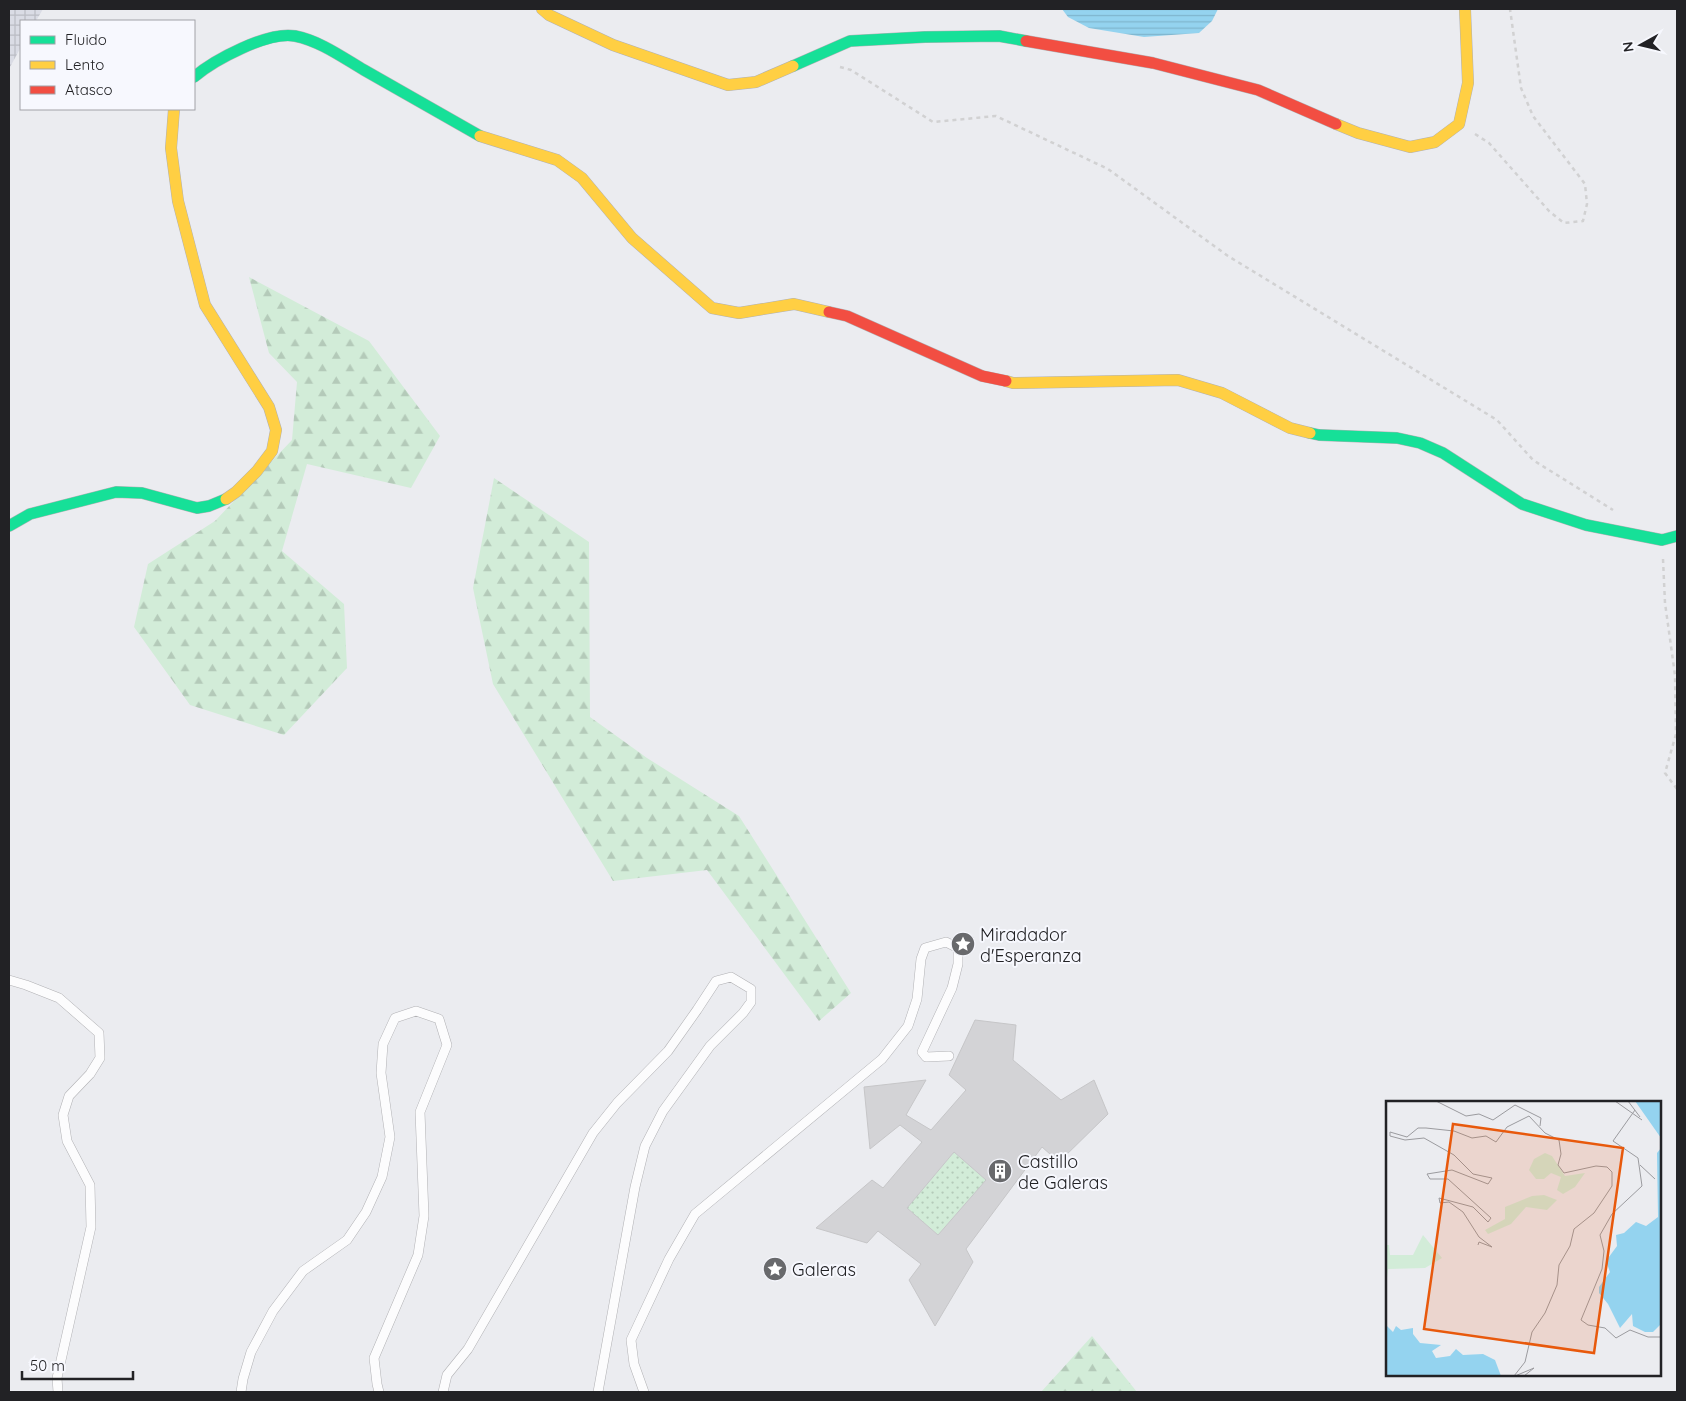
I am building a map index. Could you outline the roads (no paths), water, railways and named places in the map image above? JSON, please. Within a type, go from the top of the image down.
[{"type":"street","points":[[542,9],[613,45],[728,85],[756,82],[850,41],[999,36],[1152,63],[1258,90],[1358,133],[1410,148],[1436,142],[1459,124],[1468,83],[1464,9]]},
{"type":"street","points":[[195,76],[206,67],[236,51],[272,38],[294,36],[324,47],[480,136],[558,160],[582,178],[632,238],[712,308],[739,313],[794,304],[847,316],[982,376],[1012,383],[1178,380],[1222,393],[1290,428],[1319,435],[1396,438],[1420,443],[1443,453],[1522,504],[1586,525],[1662,540],[1677,536]]},
{"type":"street","points":[[9,526],[30,514],[116,492],[142,493],[196,508],[210,506],[236,492],[257,471],[272,452],[276,430],[270,407],[205,305],[178,201],[171,148],[174,110]]},
{"type":"lane","points":[[644,1392],[634,1364],[631,1340],[669,1259],[695,1214],[882,1059],[908,1026],[917,999],[921,959],[925,948],[946,942],[958,948],[958,964],[952,988],[922,1052],[926,1058],[949,1056]]},
{"type":"lane","points":[[443,1392],[447,1375],[468,1349],[593,1133],[617,1103],[668,1051],[716,981],[732,977],[751,990],[751,1002],[743,1013],[710,1046],[663,1111],[645,1146],[635,1187],[598,1392]]},
{"type":"lane","points":[[9,980],[59,998],[98,1033],[100,1058],[90,1074],[69,1096],[63,1116],[66,1141],[90,1185],[91,1227],[57,1378],[58,1392]]},
{"type":"lane","points":[[241,1392],[251,1352],[273,1311],[303,1271],[347,1240],[366,1212],[382,1177],[390,1137],[381,1073],[383,1044],[394,1018],[416,1011],[439,1019],[447,1045],[420,1112],[424,1216],[418,1255],[374,1358],[379,1392]]},
{"type":"water","points":[[1062,9],[1218,9],[1212,21],[1199,33],[1144,37],[1089,28],[1068,17]]},
{"type":"place","name":"Miradador d'Esperanza","points":[[963,944]]},
{"type":"place","name":"Castillo de Galeras","points":[[1000,1171]]},
{"type":"place","name":"Galeras","points":[[775,1269]]}]
